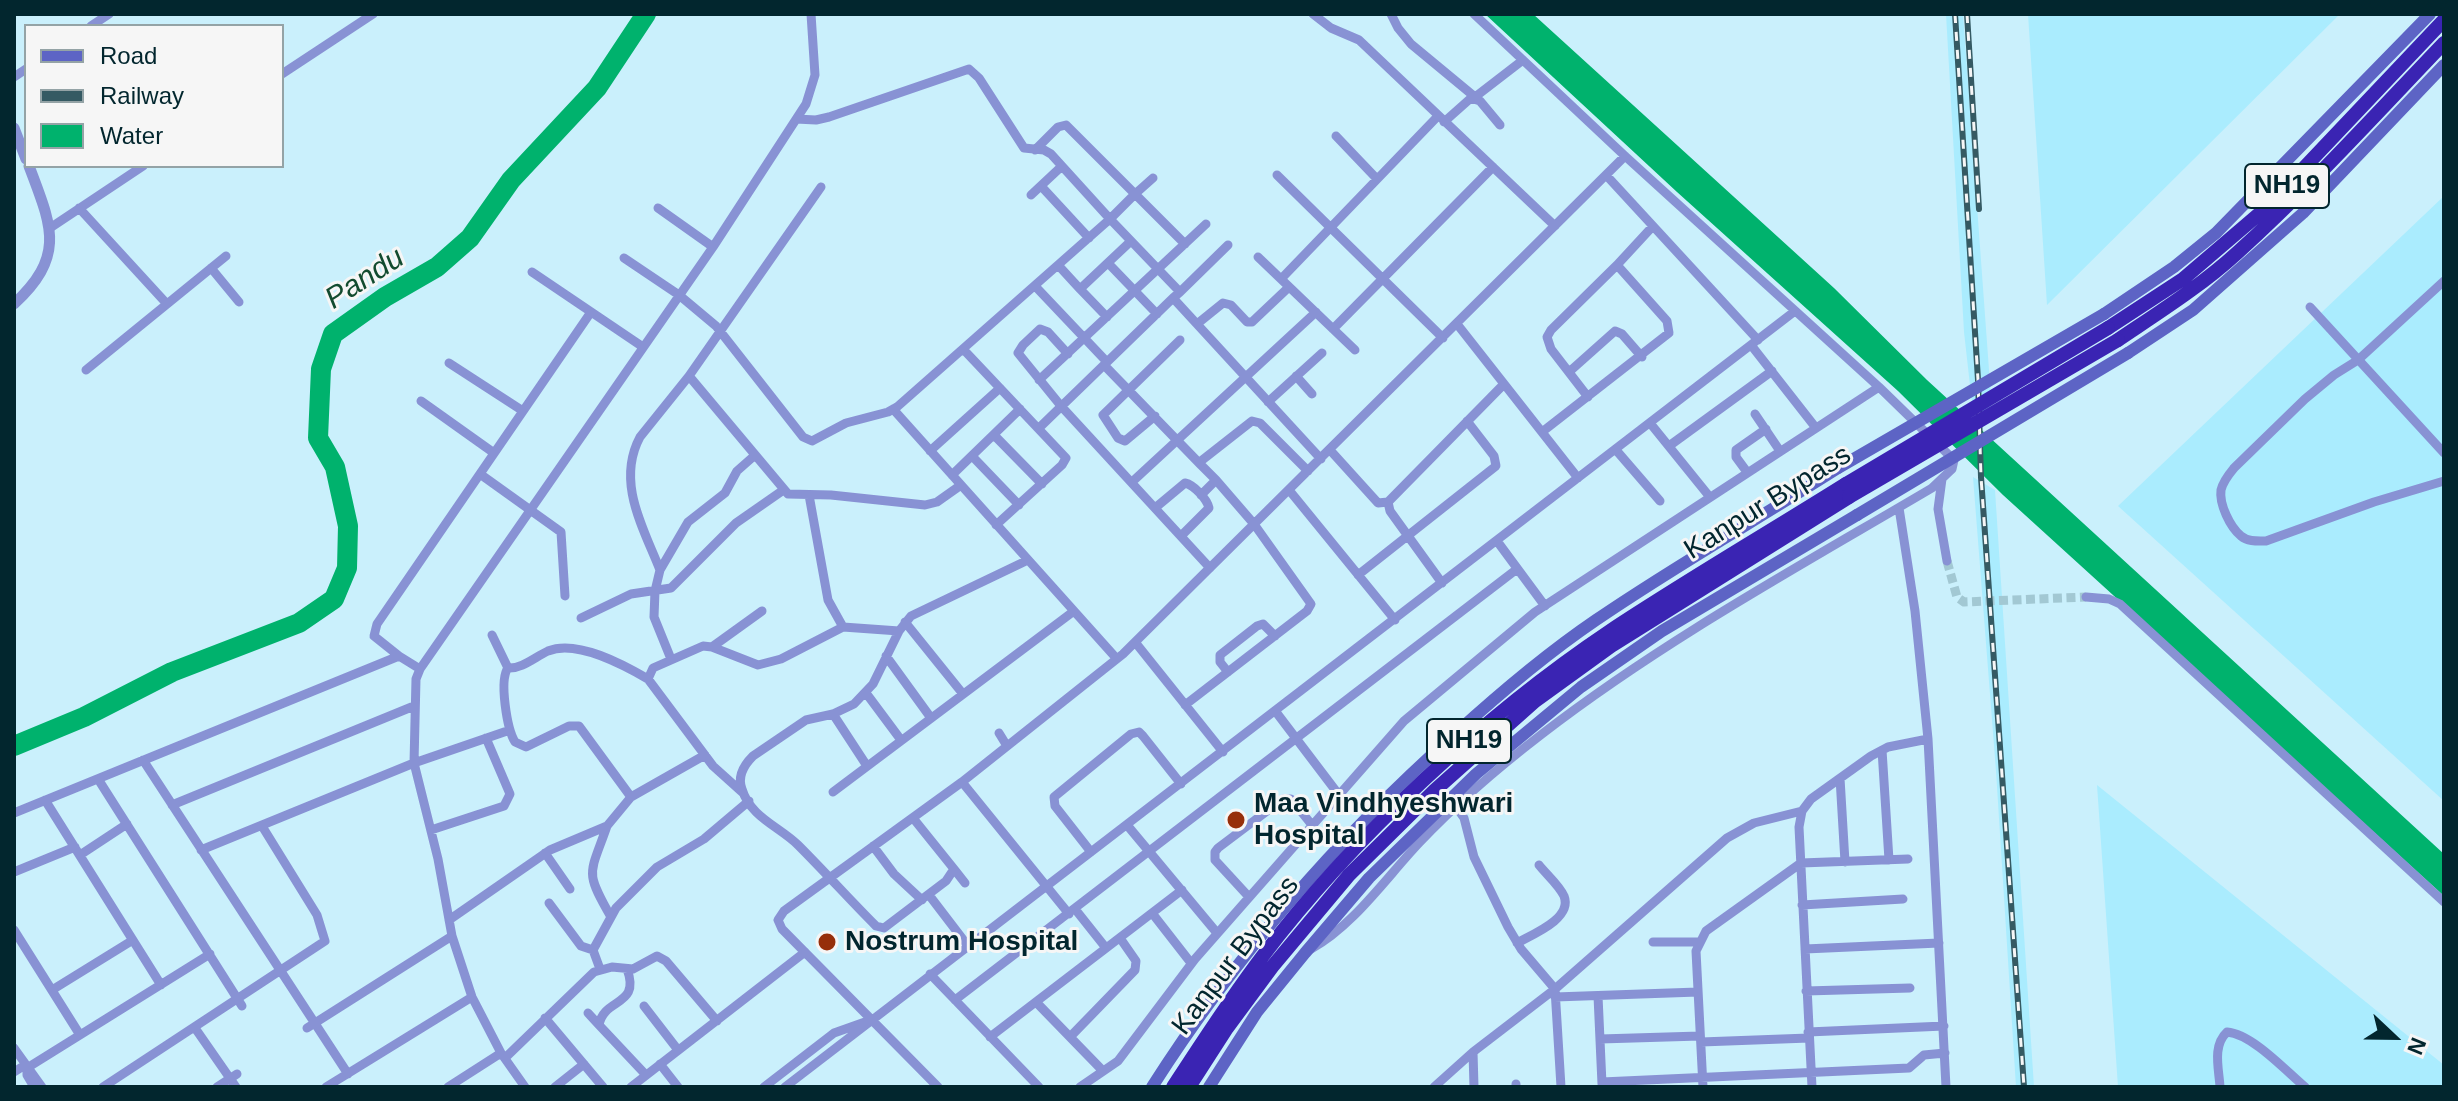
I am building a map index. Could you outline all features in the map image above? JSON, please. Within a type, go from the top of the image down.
[{"type":"highway","name":"Kanpur Bypass","points":[[1173,1087],[1217,1018],[1263,955],[1343,861],[1424,780],[1526,693],[1635,616],[2106,321],[2183,279],[2266,208],[2444,20]]},
{"type":"highway","name":"Kanpur Bypass","points":[[1189,1087],[1272,967],[1349,875],[1434,791],[1535,701],[1611,646],[1849,497],[2118,340],[2185,294],[2235,255],[2349,143],[2444,43]]},
{"type":"main road","points":[[1152,1087],[1247,950],[1341,842],[1414,769],[1515,680],[1596,620],[1838,468],[2106,321],[2216,233],[2430,14]]},
{"type":"main road","points":[[1209,1087],[1257,1012],[1369,878],[1476,774],[1581,687],[1662,631],[2128,353],[2193,310],[2303,213],[2444,65]]},
{"type":"street","points":[[284,73],[373,14]]},
{"type":"street","points":[[525,1087],[503,1055],[472,997],[452,936],[414,763],[414,689],[420,669],[713,247],[796,119],[815,83],[812,14]]},
{"type":"street","points":[[1313,14],[1331,28],[1359,40],[1555,226]]},
{"type":"street","points":[[1391,14],[1411,44],[1475,97],[1523,60]]},
{"type":"street","points":[[1305,953],[1325,942],[1345,925],[1422,840],[1541,735],[1662,650],[1932,488],[1952,469],[1954,460],[1879,387],[1474,14]]},
{"type":"street","points":[[796,119],[816,120],[969,69],[979,78],[1024,148],[1051,154],[1158,269],[1197,324],[1321,459]]},
{"type":"street","points":[[1281,279],[1377,179],[1441,119],[1471,98],[1480,101],[1500,125]]},
{"type":"street","points":[[1035,150],[1058,127],[1066,125],[1185,244]]},
{"type":"street","points":[[14,128],[24,154]]},
{"type":"street","points":[[1336,136],[1377,179]]},
{"type":"street","points":[[938,1087],[782,929],[778,920],[784,911],[962,782],[1117,659],[1625,156]]},
{"type":"street","points":[[1031,195],[1062,166]]},
{"type":"street","points":[[1333,329],[1493,167]]},
{"type":"street","points":[[14,304],[29,290],[48,258],[49,219],[30,168]]},
{"type":"street","points":[[50,228],[140,168]]},
{"type":"street","points":[[1277,175],[1443,338]]},
{"type":"street","points":[[1606,175],[1754,343],[1816,428]]},
{"type":"street","points":[[624,258],[679,295],[720,332],[807,441],[812,441],[846,423],[893,409],[1153,178]]},
{"type":"street","points":[[1041,186],[1089,238]]},
{"type":"street","points":[[660,570],[635,508],[629,474],[635,447],[689,376],[821,187]]},
{"type":"street","points":[[79,208],[167,304]]},
{"type":"street","points":[[658,208],[713,247]]},
{"type":"street","points":[[1039,380],[1206,224]]},
{"type":"street","points":[[1588,397],[1551,349],[1547,337],[1653,226]]},
{"type":"street","points":[[1080,289],[1131,241]]},
{"type":"street","points":[[1039,428],[1228,245]]},
{"type":"street","points":[[86,370],[226,256]]},
{"type":"street","points":[[1258,257],[1355,350]]},
{"type":"street","points":[[1108,263],[1157,314]]},
{"type":"street","points":[[1058,265],[1107,317]]},
{"type":"street","points":[[1542,432],[1665,339],[1670,327],[1667,321],[1617,265]]},
{"type":"street","points":[[211,268],[239,302]]},
{"type":"street","points":[[532,272],[643,347]]},
{"type":"street","points":[[2444,281],[2358,360],[2305,399],[2225,480],[2221,491],[2223,508],[2241,536],[2252,541],[2266,541],[2374,502],[2444,481]]},
{"type":"street","points":[[1035,286],[1216,480],[1254,524],[1311,604],[1307,611],[1185,705]]},
{"type":"street","points":[[1197,324],[1223,303],[1231,305],[1247,322],[1252,322],[1289,287]]},
{"type":"street","points":[[2310,307],[2444,453]]},
{"type":"street","points":[[785,1087],[1795,311]]},
{"type":"street","points":[[420,669],[378,641],[374,629],[591,312]]},
{"type":"street","points":[[1132,482],[1316,312]]},
{"type":"street","points":[[1457,324],[1578,478]]},
{"type":"street","points":[[1068,354],[1048,332],[1040,329],[1018,353],[1061,406],[1210,568]]},
{"type":"street","points":[[1569,372],[1615,331],[1622,334],[1642,357]]},
{"type":"street","points":[[1155,416],[1128,440],[1118,438],[1103,415],[1180,340]]},
{"type":"street","points":[[963,349],[1066,458],[996,525]]},
{"type":"street","points":[[1268,402],[1322,353]]},
{"type":"street","points":[[449,363],[523,411]]},
{"type":"street","points":[[1669,446],[1772,371]]},
{"type":"street","points":[[689,376],[782,491],[788,494],[831,495],[925,505],[937,502],[961,485]]},
{"type":"street","points":[[1296,376],[1312,394]]},
{"type":"street","points":[[1330,450],[1378,503],[1388,502],[1504,384]]},
{"type":"street","points":[[1080,1087],[1118,1061],[1191,963],[1404,721],[1545,606],[1879,387]]},
{"type":"street","points":[[930,451],[1000,388]]},
{"type":"street","points":[[421,401],[494,453]]},
{"type":"street","points":[[893,409],[1117,659]]},
{"type":"street","points":[[952,475],[1020,409]]},
{"type":"street","points":[[1755,414],[1780,451]]},
{"type":"street","points":[[1201,465],[1201,461],[1246,424],[1256,420],[1308,471]]},
{"type":"street","points":[[1358,575],[1496,466],[1494,456],[1467,421]]},
{"type":"street","points":[[1650,423],[1709,496]]},
{"type":"street","points":[[1747,472],[1736,457],[1736,450],[1766,429]]},
{"type":"street","points":[[994,435],[1042,484]]},
{"type":"street","points":[[1616,450],[1660,501]]},
{"type":"street","points":[[671,659],[656,626],[655,591],[660,570],[688,522],[725,493],[737,471],[754,456]]},
{"type":"street","points":[[972,456],[1019,505]]},
{"type":"street","points":[[480,474],[561,532],[565,596]]},
{"type":"street","points":[[1942,479],[1938,509],[1947,561]]},
{"type":"street","points":[[1201,495],[1216,480]]},
{"type":"street","points":[[1155,508],[1185,483],[1201,495],[1209,508],[1181,536]]},
{"type":"street","points":[[1289,490],[1395,620]]},
{"type":"street","points":[[581,618],[637,592],[671,588],[728,531],[782,491]]},
{"type":"street","points":[[809,495],[828,600],[843,627]]},
{"type":"street","points":[[1388,502],[1390,511],[1442,583]]},
{"type":"street","points":[[1899,508],[1915,611],[1928,739],[1946,1087]]},
{"type":"street","points":[[1497,541],[1545,606]]},
{"type":"street","points":[[746,797],[740,778],[746,763],[812,717],[833,714],[854,704],[866,693],[899,631],[911,616],[1028,560]]},
{"type":"street","points":[[955,1000],[1517,569]]},
{"type":"street","points":[[2086,597],[2109,599],[2120,604],[2444,902]]},
{"type":"street","points":[[712,647],[762,611]]},
{"type":"street","points":[[833,792],[1074,611]]},
{"type":"street","points":[[905,622],[963,694]]},
{"type":"street","points":[[1228,672],[1220,662],[1220,655],[1257,626],[1263,624],[1275,636]]},
{"type":"street","points":[[648,679],[653,668],[703,646],[749,663],[769,664],[843,627],[899,631]]},
{"type":"street","points":[[492,635],[508,668],[503,681],[510,730],[515,742],[526,747],[569,726],[579,726],[631,797]]},
{"type":"street","points":[[1135,642],[1223,752]]},
{"type":"street","points":[[508,668],[515,668],[550,650],[566,648],[608,657],[648,679],[705,755],[765,821],[797,844],[876,926],[884,928],[926,898],[946,881],[954,869]]},
{"type":"street","points":[[14,813],[399,656]]},
{"type":"street","points":[[886,656],[931,718]]},
{"type":"street","points":[[866,693],[901,740]]},
{"type":"street","points":[[172,805],[414,706]]},
{"type":"street","points":[[1276,712],[1339,795]]},
{"type":"street","points":[[833,714],[867,766]]},
{"type":"street","points":[[201,850],[414,763],[510,730]]},
{"type":"street","points":[[1091,852],[1055,806],[1054,797],[1131,734],[1139,732],[1143,736],[1181,784]]},
{"type":"street","points":[[999,733],[1007,746]]},
{"type":"street","points":[[431,830],[504,806],[510,794],[486,738]]},
{"type":"street","points":[[1812,1087],[1799,827],[1802,811],[1811,799],[1882,750],[1928,739]]},
{"type":"street","points":[[1882,750],[1889,860]]},
{"type":"street","points":[[611,917],[592,885],[590,873],[607,826],[631,797],[705,755]]},
{"type":"street","points":[[143,760],[280,970],[311,1025],[348,1074]]},
{"type":"street","points":[[1840,778],[1845,862]]},
{"type":"street","points":[[98,779],[240,1002]]},
{"type":"street","points":[[962,782],[1046,886],[1106,948]]},
{"type":"street","points":[[600,969],[593,950],[626,897],[657,867],[704,839],[746,797]]},
{"type":"street","points":[[1249,897],[1215,860],[1218,848],[1283,799],[1295,802],[1312,825]]},
{"type":"street","points":[[45,800],[161,985]]},
{"type":"street","points":[[1457,808],[1464,818],[1474,857],[1517,943],[1555,993],[1561,1087]]},
{"type":"street","points":[[1434,1087],[1473,1052],[1555,993],[1727,838],[1754,823],[1802,811]]},
{"type":"street","points":[[913,818],[965,883]]},
{"type":"street","points":[[14,872],[77,851],[127,824]]},
{"type":"street","points":[[1127,825],[1217,933]]},
{"type":"street","points":[[103,1087],[240,1002],[280,970],[325,941],[317,915],[262,826]]},
{"type":"street","points":[[449,920],[545,853],[607,826]]},
{"type":"street","points":[[873,846],[894,874],[926,898],[968,946]]},
{"type":"street","points":[[545,853],[570,889]]},
{"type":"street","points":[[1703,1082],[1696,951],[1706,931],[1801,863],[1908,859]]},
{"type":"street","points":[[1517,943],[1553,922],[1563,907],[1563,896],[1539,865]]},
{"type":"street","points":[[990,1037],[1182,890]]},
{"type":"street","points":[[1802,905],[1903,899]]},
{"type":"street","points":[[549,903],[581,946],[593,950]]},
{"type":"street","points":[[1152,913],[1191,963]]},
{"type":"street","points":[[14,930],[80,1035]]},
{"type":"street","points":[[311,1025],[452,936]]},
{"type":"street","points":[[1070,1037],[1135,970],[1136,961],[1120,938]]},
{"type":"street","points":[[52,990],[133,940]]},
{"type":"street","points":[[1653,942],[1698,942]]},
{"type":"street","points":[[1805,949],[1939,943]]},
{"type":"street","points":[[631,1087],[805,952]]},
{"type":"street","points":[[14,1072],[210,954]]},
{"type":"street","points":[[448,1087],[503,1055],[585,978],[600,969],[638,968],[653,957],[661,957],[717,1021]]},
{"type":"street","points":[[601,1028],[601,1017],[630,991],[632,982],[627,969]]},
{"type":"street","points":[[930,974],[1039,1087]]},
{"type":"street","points":[[1806,991],[1910,988]]},
{"type":"street","points":[[1555,993],[1598,996],[1698,992]]},
{"type":"street","points":[[1598,996],[1602,1084],[1703,1082],[1812,1072],[1909,1068],[1924,1055],[1945,1053]]},
{"type":"street","points":[[326,1087],[472,997]]},
{"type":"street","points":[[1036,1002],[1103,1071]]},
{"type":"street","points":[[644,1006],[678,1050]]},
{"type":"street","points":[[588,1013],[646,1075]]},
{"type":"street","points":[[545,1018],[603,1087]]},
{"type":"street","points":[[764,1087],[834,1033],[871,1019]]},
{"type":"street","points":[[1600,1039],[1808,1035],[1944,1026]]},
{"type":"street","points":[[195,1028],[234,1080],[217,1087]]},
{"type":"street","points":[[2220,1087],[2217,1050],[2220,1038],[2227,1032],[2238,1033],[2249,1040],[2305,1087]]},
{"type":"street","points":[[14,1048],[42,1087]]},
{"type":"street","points":[[1473,1052],[1474,1087]]},
{"type":"street","points":[[555,1087],[584,1064]]},
{"type":"street","points":[[660,1064],[678,1087]]},
{"type":"street","points":[[26,1066],[34,1087]]},
{"type":"shaded area","points":[[1946,14],[1963,14],[1992,411],[1973,412],[1964,332]]},
{"type":"shaded area","points":[[2028,14],[2340,14],[2047,305]]},
{"type":"shaded area","points":[[2444,196],[2444,801],[2118,506]]},
{"type":"shaded area","points":[[1973,477],[1995,490],[2034,1087],[2016,1087]]},
{"type":"shaded area","points":[[2097,785],[2444,1065],[2444,1087],[2118,1087]]},
{"type":"water","points":[[1485,14],[1533,14],[1834,288],[1927,380],[2444,854],[2444,896],[2003,495],[1898,391]]},
{"type":"waterway","name":"Pandu","points":[[14,746],[84,717],[172,672],[299,623],[334,599],[347,568],[348,526],[335,467],[318,438],[321,369],[333,334],[385,297],[437,267],[470,238],[511,180],[597,88],[646,14]]},
{"type":"tunnel","points":[[1947,561],[1957,597],[1964,602],[2086,597]]},
{"type":"railway","points":[[1955,14],[1978,380],[1981,477],[2024,1087]]},
{"type":"railway","points":[[1967,14],[1979,209]]},
{"type":"place","name":"Maa Vindhyeshwari Hospital","points":[[1236,820]]},
{"type":"place","name":"Nostrum Hospital","points":[[827,942]]}]
